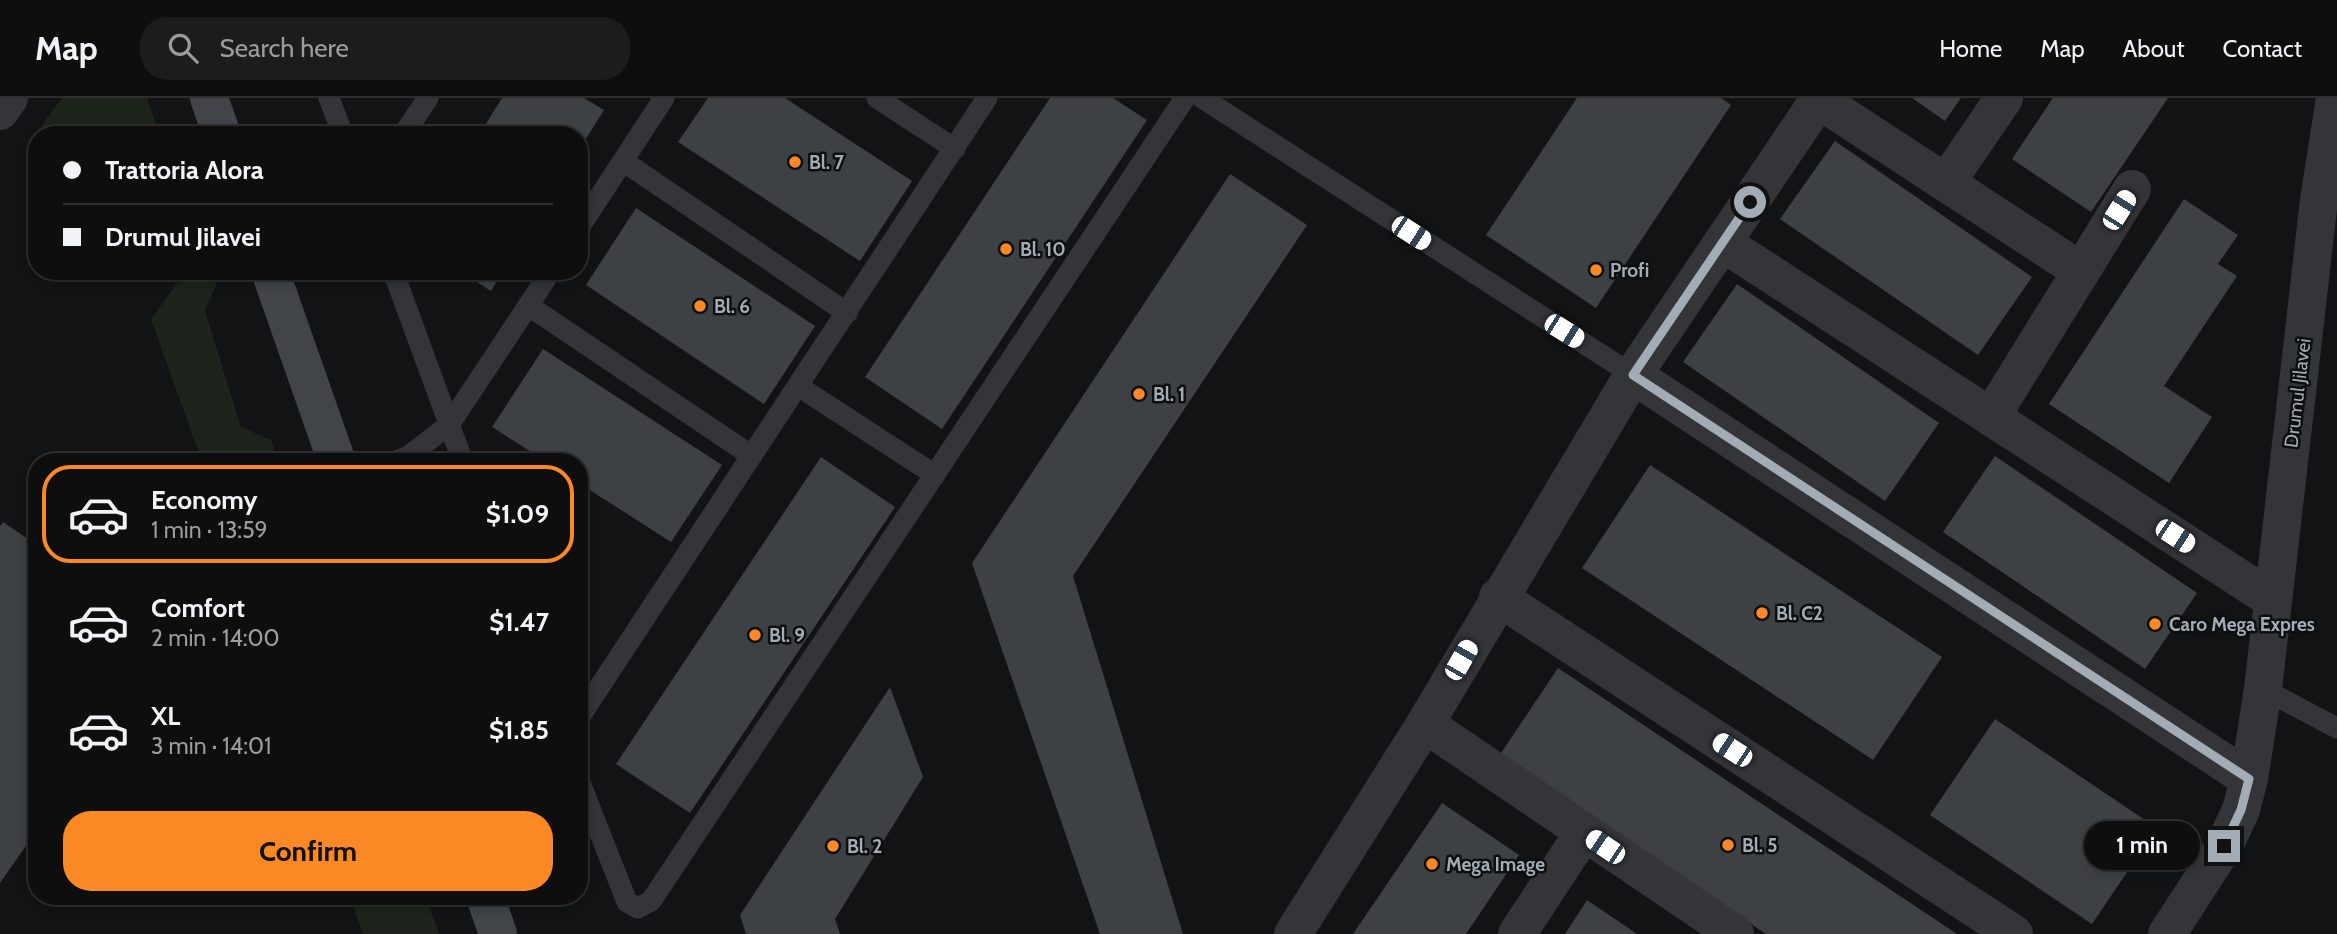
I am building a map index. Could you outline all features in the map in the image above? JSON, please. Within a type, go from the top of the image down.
[{"type":"main road","points":[[209,98],[219,126]]},
{"type":"main road","points":[[273,280],[334,453]]},
{"type":"main road","points":[[488,905],[498,934]]},
{"type":"street","points":[[0,111],[9,98]]},
{"type":"street","points":[[1946,183],[2004,98]]},
{"type":"street","points":[[1293,934],[1424,724],[1633,375],[1819,99],[2081,271]]},
{"type":"street","name":"Drumul Jilavei","points":[[2167,934],[2224,846],[2241,810],[2249,779],[2328,205],[2331,100]]},
{"type":"street","points":[[1991,417],[2132,189]]},
{"type":"street","points":[[1723,243],[2273,600]]},
{"type":"street","points":[[1633,375],[2249,779]]},
{"type":"street","points":[[1498,597],[2014,934]]},
{"type":"street","points":[[1424,724],[1735,934]]},
{"type":"street","points":[[1517,934],[1584,832]]},
{"type":"lane","points":[[329,98],[340,126]]},
{"type":"lane","points":[[409,126],[428,98]]},
{"type":"lane","points":[[588,214],[664,98]]},
{"type":"lane","points":[[877,98],[955,149]]},
{"type":"lane","points":[[588,704],[987,98]]},
{"type":"lane","points":[[588,803],[627,902],[638,908],[651,901],[1185,98]]},
{"type":"lane","points":[[1202,98],[1633,375]]},
{"type":"lane","points":[[623,161],[847,313]]},
{"type":"lane","points":[[396,280],[460,453]]},
{"type":"lane","points":[[412,453],[449,425],[545,280]]},
{"type":"lane","points":[[528,306],[752,456]]},
{"type":"lane","points":[[798,386],[935,475]]},
{"type":"lane","points":[[2263,690],[2337,728]]},
{"type":"shaded area","points":[[62,98],[147,98],[157,126],[41,126]]},
{"type":"shaded area","points":[[179,280],[216,280],[205,311],[241,427],[271,440],[275,453],[199,453],[151,319]]},
{"type":"shaded area","points":[[353,905],[429,905],[439,934],[363,934]]},
{"type":"building","points":[[502,98],[584,98],[604,110],[588,136],[588,126],[485,126]]},
{"type":"building","name":"Bl. 7","points":[[708,98],[785,98],[912,181],[860,261],[678,142]]},
{"type":"building","name":"Bl. 10","points":[[1050,98],[1113,98],[1147,120],[942,429],[865,377]]},
{"type":"building","points":[[1577,98],[1721,98],[1731,105],[1596,308],[1486,235]]},
{"type":"building","points":[[1912,98],[1961,98],[1945,121]]},
{"type":"building","points":[[2053,98],[2168,98],[2091,212],[2012,159]]},
{"type":"building","points":[[1835,141],[2032,277],[1978,355],[1780,219]]},
{"type":"building","name":"Bl. 1","points":[[1230,174],[1307,225],[1073,576],[1183,934],[1100,934],[972,563]]},
{"type":"building","points":[[2184,199],[2238,235],[2218,264],[2237,276],[2164,386],[2212,417],[2169,483],[2049,404]]},
{"type":"building","name":"Bl. 6","points":[[636,208],[815,326],[764,404],[586,285]]},
{"type":"building","points":[[474,280],[498,280],[491,291]]},
{"type":"building","points":[[1737,284],[1939,423],[1885,501],[1683,362]]},
{"type":"building","points":[[543,349],[722,465],[671,542],[588,489],[588,453],[533,453],[492,427]]},
{"type":"building","points":[[1995,456],[2197,593],[2145,669],[1943,532]]},
{"type":"building","name":"Bl. 9","points":[[821,457],[895,507],[690,813],[616,764]]},
{"type":"building","name":"Bl. C2","points":[[1650,465],[1942,657],[1873,760],[1582,568]]},
{"type":"building","points":[[3,522],[28,539],[28,843],[0,883],[0,526]]},
{"type":"building","name":"Bl. 5","points":[[1558,668],[1957,934],[1766,934],[1499,756]]},
{"type":"building","name":"Bl. 2","points":[[890,687],[923,777],[835,919],[840,934],[746,934],[740,915]]},
{"type":"building","points":[[1995,719],[2157,828],[2092,924],[1930,815]]},
{"type":"building","points":[[1442,803],[1519,855],[1466,934],[1353,934]]},
{"type":"building","points":[[1587,900],[1637,934],[1565,934]]},
{"type":"place","name":"Bl. 7","points":[[795,162]]},
{"type":"place","name":"Bl. 10","points":[[1006,249]]},
{"type":"place","name":"Profi","points":[[1596,270]]},
{"type":"place","name":"Bl. 6","points":[[700,306]]},
{"type":"place","name":"Bl. 1","points":[[1139,394]]},
{"type":"place","name":"Bl. C2","points":[[1762,613]]},
{"type":"place","name":"Caro Mega Expres","points":[[2155,624]]},
{"type":"place","name":"Bl. 9","points":[[755,635]]},
{"type":"place","name":"Bl. 5","points":[[1728,845]]},
{"type":"place","name":"Bl. 2","points":[[833,846]]},
{"type":"place","name":"Mega Image","points":[[1432,864]]},
{"type":"route","points":[[1750,202],[1633,375],[2249,779],[2241,810],[2224,846]]}]
